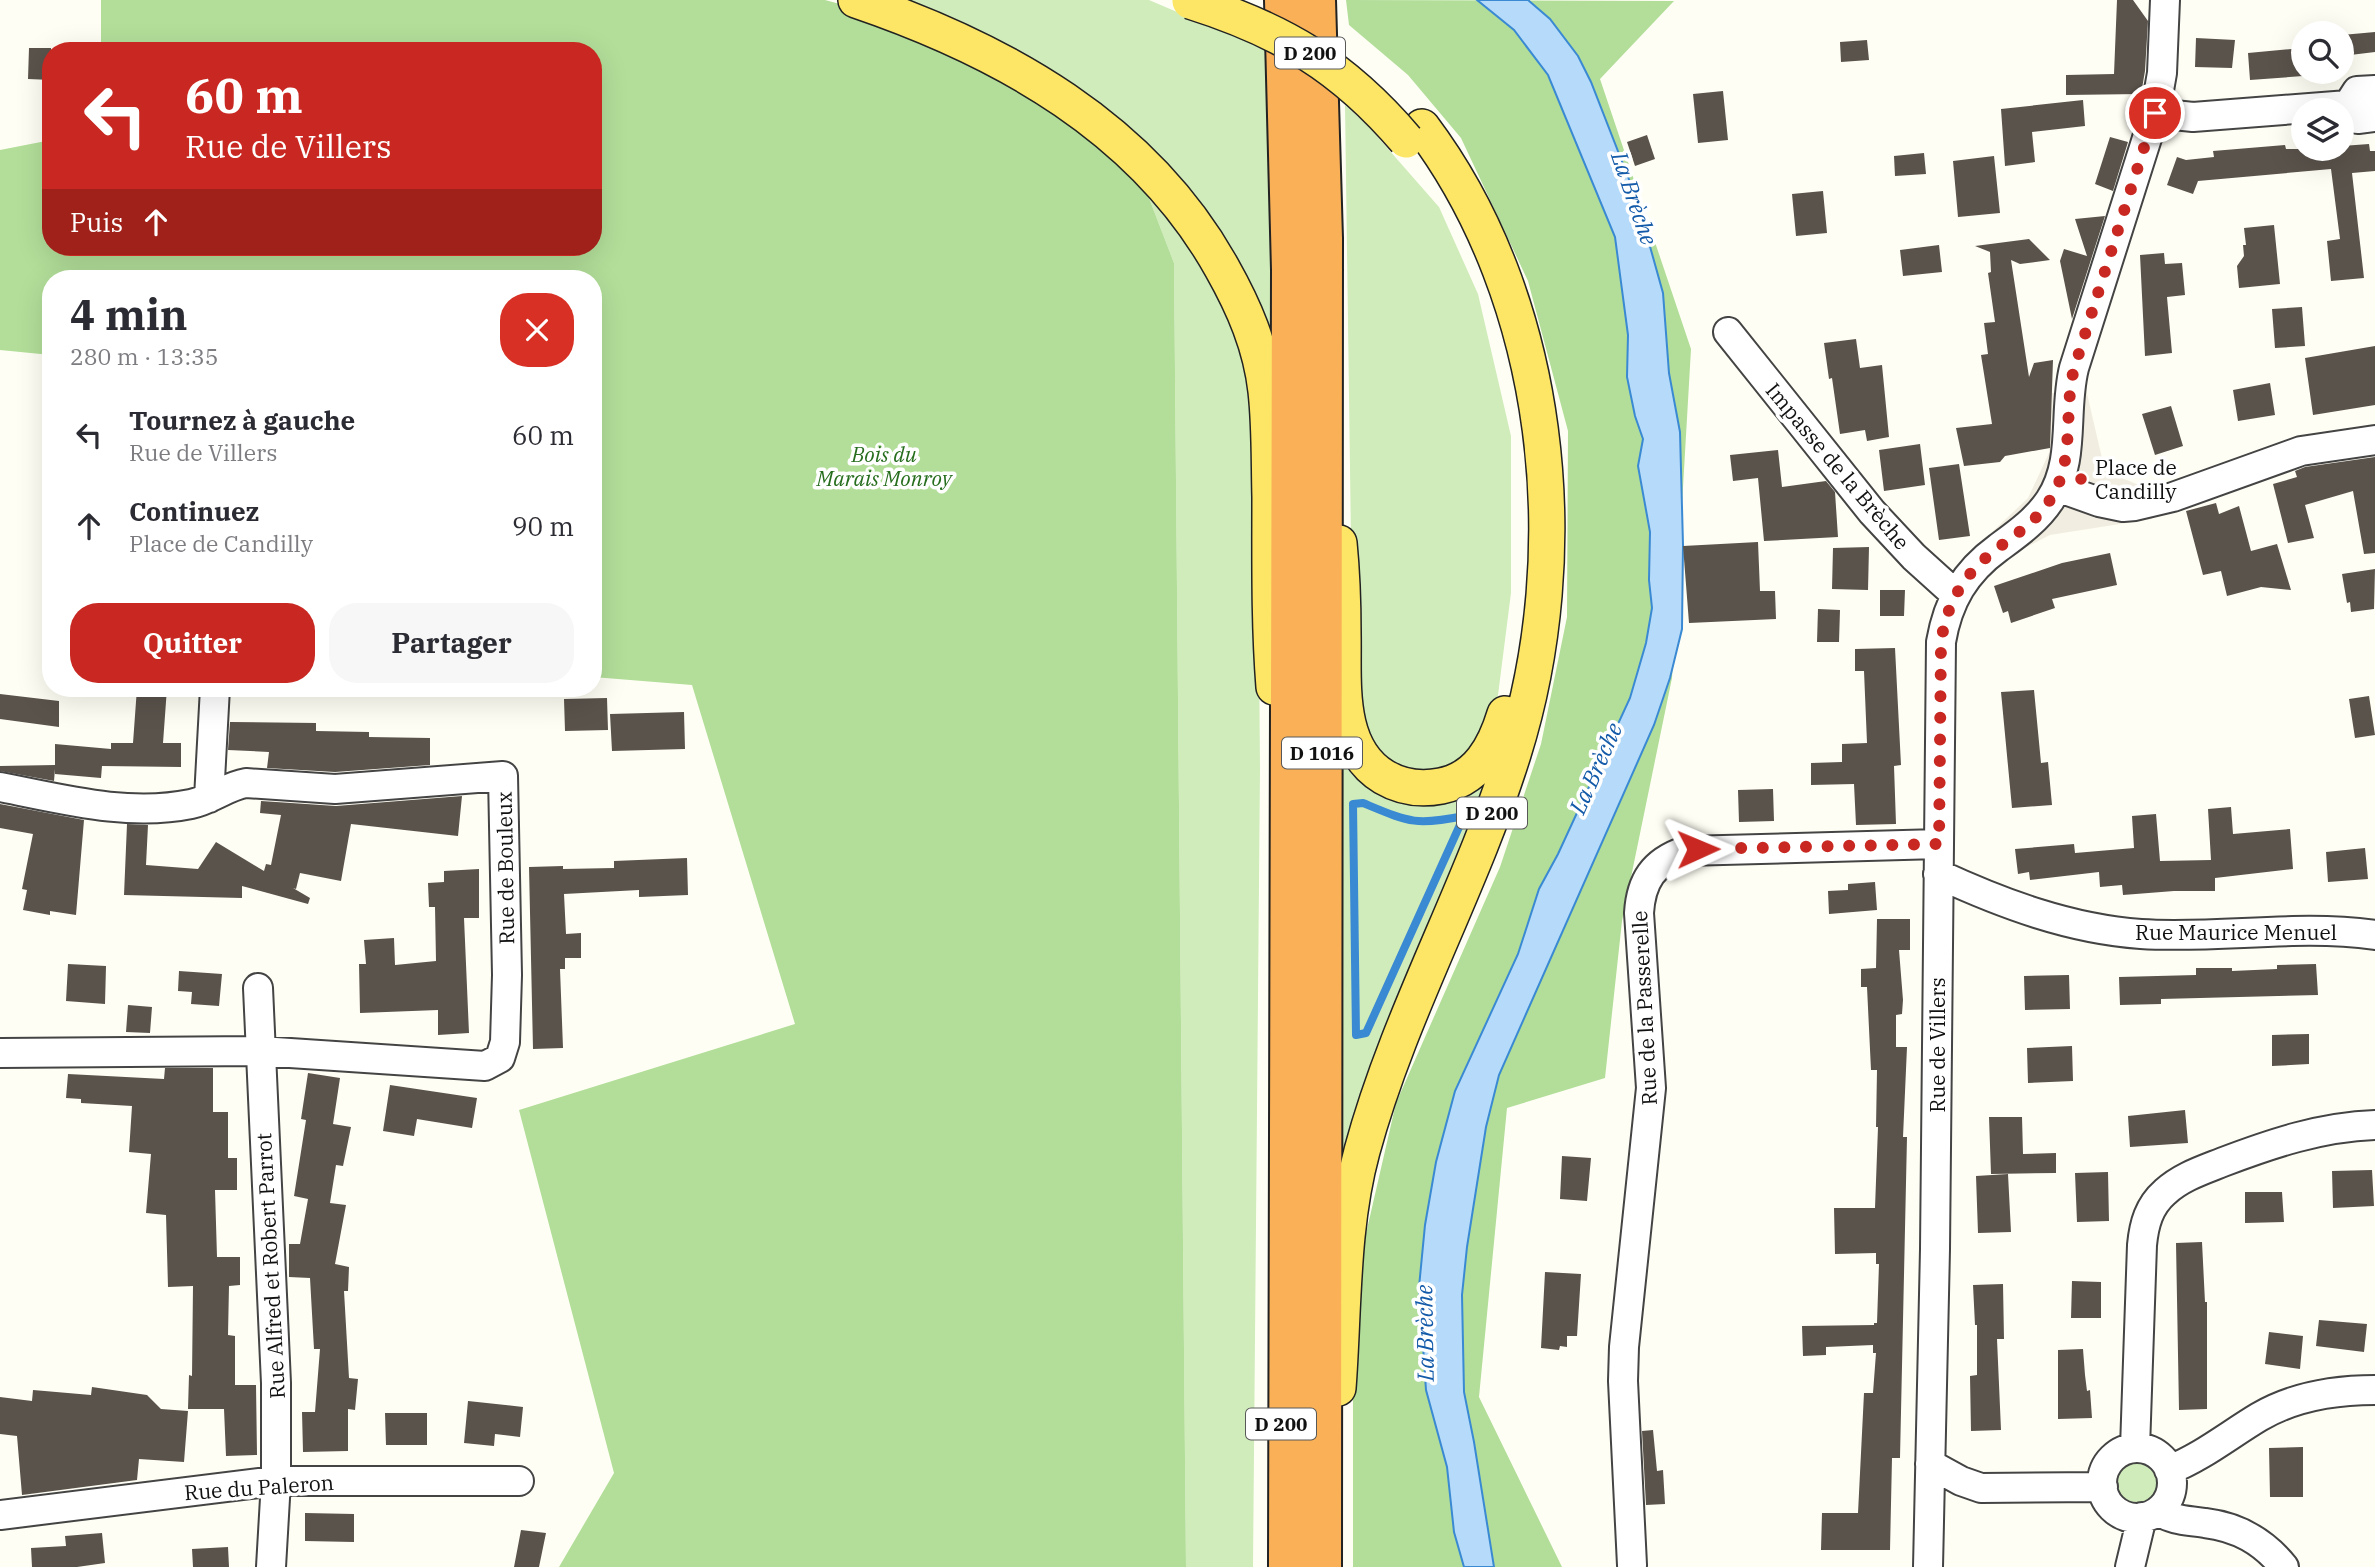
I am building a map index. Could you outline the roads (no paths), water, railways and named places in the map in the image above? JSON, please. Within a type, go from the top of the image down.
[{"type":"highway","name":"D 1016","points":[[1284,0],[1290,270],[1288,1567]]},
{"type":"highway","name":"D 1016","points":[[1316,0],[1322,188],[1323,424],[1322,1567]]},
{"type":"highway","name":"D 200","points":[[1273,1567],[1289,1280]]},
{"type":"main road","points":[[856,0],[980,50],[1042,85],[1108,131],[1144,163],[1185,211],[1213,252],[1236,294],[1257,346],[1266,390],[1270,633],[1289,860]]},
{"type":"main road","name":"D 200","points":[[1260,0],[1345,51],[1392,93],[1453,214],[1490,299],[1515,398],[1529,499],[1522,626],[1515,672],[1502,725],[1484,760],[1468,774],[1445,785],[1421,788],[1392,782],[1369,766],[1351,735],[1344,700],[1338,532],[1323,424]]},
{"type":"main road","name":"D 200","points":[[1188,1],[1251,22],[1303,48],[1346,78],[1368,99],[1414,133],[1452,172],[1476,216],[1507,291],[1524,346],[1542,442],[1547,515],[1546,570],[1536,657],[1514,752],[1478,850],[1410,1010],[1379,1094],[1362,1152],[1348,1223],[1338,1396],[1322,1505]]},
{"type":"street","points":[[2162,4],[2162,73],[2155,113],[2081,344],[2070,391],[2067,446],[2057,486],[2112,505],[2123,507],[2149,504],[2301,451],[2375,440]]},
{"type":"street","points":[[2352,98],[2357,91],[2375,90]]},
{"type":"street","points":[[2155,113],[2193,117],[2291,109]]},
{"type":"street","points":[[2354,113],[2358,119],[2375,117]]},
{"type":"street","name":"Impasse de la Brèche","points":[[1728,332],[1872,512],[1914,557],[1955,594]]},
{"type":"street","name":"Rue de Villers","points":[[1928,1567],[1935,1262],[1941,642],[1947,613],[1955,594],[1974,568],[2039,514],[2057,486]]},
{"type":"street","points":[[209,798],[215,697]]},
{"type":"street","name":"Rue de Bouleux","points":[[0,787],[94,805],[176,806],[209,798],[237,784],[246,783],[335,789],[503,776],[507,975],[505,1042],[500,1058],[494,1064],[476,1067],[260,1051]]},
{"type":"street","name":"Rue de la Passerelle","points":[[1632,1565],[1623,1381],[1628,1295],[1651,1088],[1639,913],[1643,887],[1648,877],[1664,860],[1685,851],[1939,844]]},
{"type":"street","name":"Rue Maurice Menuel","points":[[1938,874],[2030,911],[2117,932],[2165,934],[2327,931],[2375,935]]},
{"type":"street","name":"Rue Alfred et Robert Parrot","points":[[258,988],[276,1383],[276,1481],[271,1567]]},
{"type":"street","points":[[0,1053],[260,1051]]},
{"type":"street","points":[[2135,1448],[2143,1228],[2154,1203],[2182,1180],[2269,1145],[2331,1128],[2375,1125]]},
{"type":"street","points":[[2169,1470],[2196,1458],[2259,1417],[2284,1405],[2332,1393],[2375,1390]]},
{"type":"street","points":[[2130,1567],[2150,1514],[2166,1502],[2172,1481],[2169,1470],[2156,1453],[2135,1448],[2120,1452],[2112,1458],[2104,1472],[2103,1487],[2109,1502],[2116,1510],[2126,1516],[2150,1514],[2175,1520],[2219,1524],[2264,1545],[2284,1567]]},
{"type":"street","points":[[1930,1464],[1961,1481],[1981,1488],[2103,1487]]},
{"type":"street","name":"Rue du Paleron","points":[[0,1515],[276,1481],[519,1481]]},
{"type":"water","name":"La Brèche","points":[[1477,0],[1528,0],[1550,19],[1578,56],[1591,82],[1637,200],[1663,293],[1669,373],[1680,432],[1683,545],[1682,629],[1670,678],[1654,725],[1499,1075],[1486,1127],[1462,1295],[1464,1392],[1494,1567],[1464,1567],[1454,1532],[1447,1467],[1426,1390],[1419,1287],[1425,1225],[1436,1162],[1455,1091],[1518,954],[1539,889],[1630,698],[1646,643],[1652,608],[1649,580],[1650,532],[1638,466],[1643,439],[1627,377],[1628,335],[1615,237],[1548,75],[1514,30]]},
{"type":"waterway","points":[[1363,803],[1412,820],[1434,821],[1464,816],[1366,1033],[1356,1035],[1353,804],[1363,803]]},
{"type":"place","name":"Place de Candilly","points":[[2081,479]]},
{"type":"park label","name":"Bois du Marais Monroy","points":[[884,466]]}]
